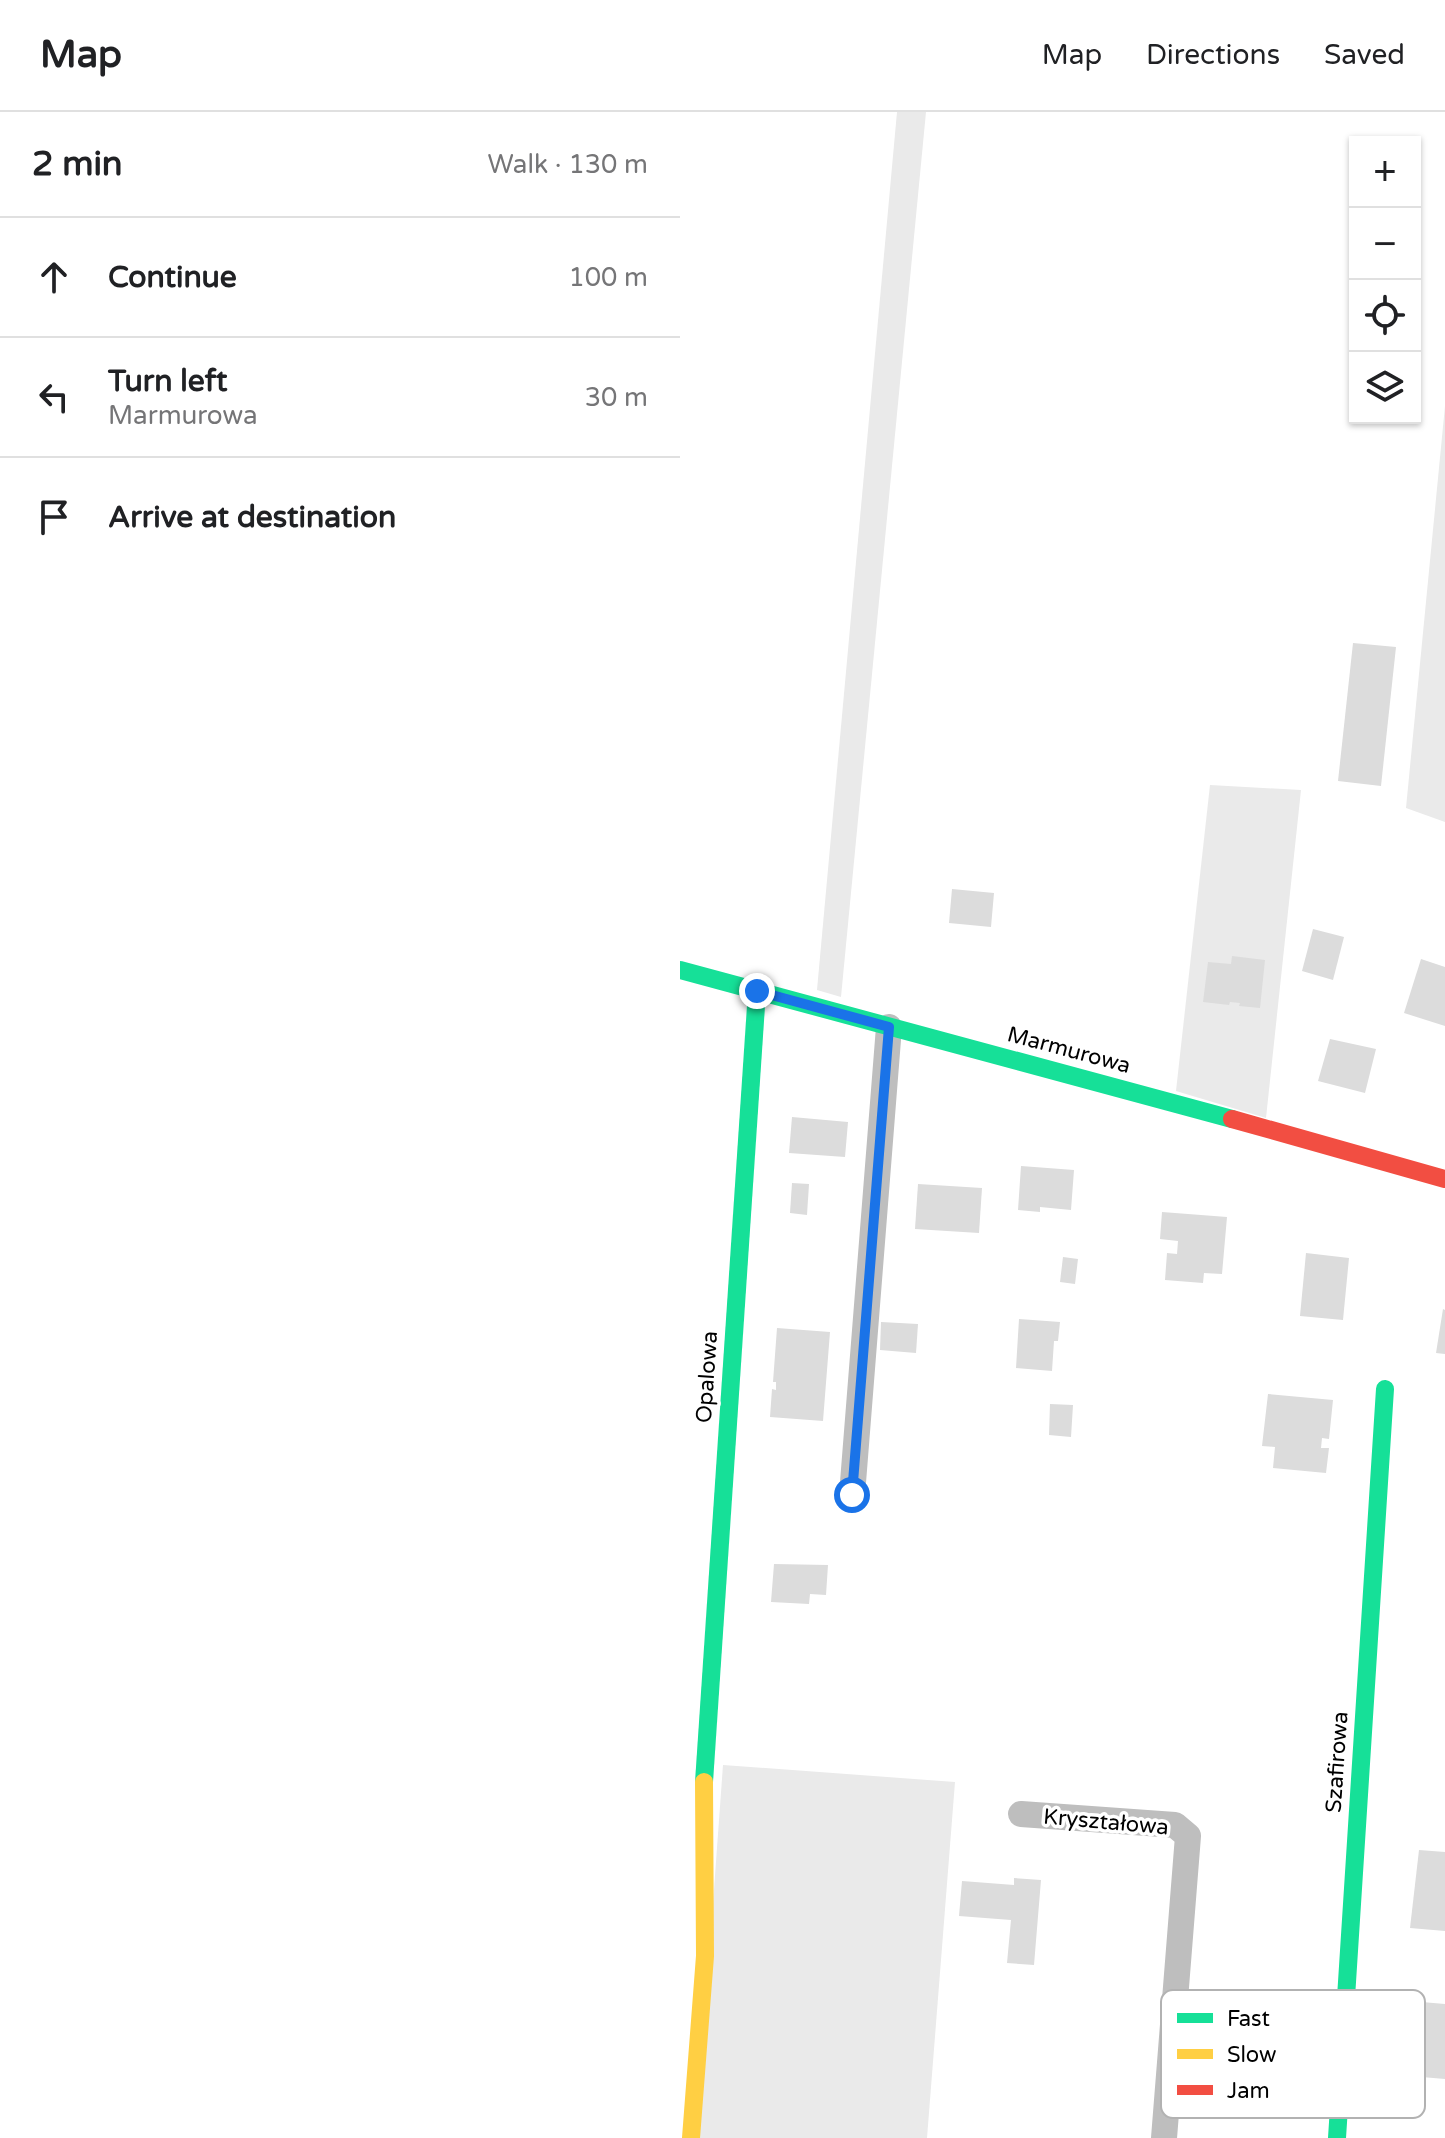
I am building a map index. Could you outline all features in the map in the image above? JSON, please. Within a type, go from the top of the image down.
[{"type":"street","name":"Marmurowa","points":[[680,970],[1445,1179]]},
{"type":"street","name":"Opalowa","points":[[691,2138],[705,1956],[704,1767],[757,991]]},
{"type":"street","points":[[852,1495],[889,1027]]},
{"type":"street","name":"Szafirowa","points":[[1346,1990],[1385,1389]]},
{"type":"street","name":"Kryształowa","points":[[1021,1814],[1175,1825],[1188,1836],[1176,1990]]},
{"type":"street","name":"Kryształowa","points":[[1164,2138],[1166,2118]]},
{"type":"street","name":"Szafirowa","points":[[1337,2138],[1338,2118]]},
{"type":"shaded area","points":[[897,112],[926,112],[841,997],[817,990]]},
{"type":"shaded area","points":[[1445,406],[1445,822],[1406,808]]},
{"type":"shaded area","points":[[1210,785],[1301,790],[1266,1118],[1176,1091]]},
{"type":"shaded area","points":[[723,1765],[955,1782],[927,2138],[696,2138]]},
{"type":"building","points":[[1353,643],[1396,647],[1381,786],[1338,781]]},
{"type":"building","points":[[952,889],[994,893],[991,927],[949,923]]},
{"type":"building","points":[[1313,929],[1344,937],[1333,980],[1302,971]]},
{"type":"building","points":[[1232,956],[1265,960],[1260,1008],[1239,1006],[1240,1003],[1203,1002],[1208,962],[1231,964]]},
{"type":"building","points":[[1421,959],[1445,967],[1445,1026],[1404,1013]]},
{"type":"building","points":[[1330,1039],[1376,1049],[1365,1093],[1318,1081]]},
{"type":"building","points":[[792,1117],[848,1122],[845,1157],[789,1153]]},
{"type":"building","points":[[1021,1166],[1074,1170],[1071,1210],[1040,1207],[1040,1212],[1018,1210]]},
{"type":"building","points":[[792,1183],[809,1184],[807,1215],[790,1213]]},
{"type":"building","points":[[918,1184],[982,1188],[979,1233],[915,1229]]},
{"type":"building","points":[[1162,1212],[1227,1217],[1222,1274],[1204,1273],[1203,1283],[1165,1280],[1167,1253],[1177,1254],[1178,1241],[1160,1239]]},
{"type":"building","points":[[1306,1253],[1349,1258],[1343,1320],[1300,1316]]},
{"type":"building","points":[[1063,1257],[1078,1259],[1075,1284],[1060,1282]]},
{"type":"building","points":[[1445,1310],[1445,1354],[1436,1353]]},
{"type":"building","points":[[1019,1319],[1060,1322],[1058,1341],[1054,1341],[1052,1371],[1016,1368]]},
{"type":"building","points":[[881,1322],[918,1324],[916,1353],[880,1350]]},
{"type":"building","points":[[777,1328],[830,1332],[823,1421],[770,1417],[772,1389],[776,1390],[776,1382],[773,1382]]},
{"type":"building","points":[[1268,1394],[1333,1400],[1329,1439],[1322,1438],[1321,1448],[1329,1448],[1326,1473],[1273,1468],[1275,1447],[1262,1446]]},
{"type":"building","points":[[1050,1404],[1073,1405],[1071,1437],[1049,1435]]},
{"type":"building","points":[[774,1564],[828,1565],[826,1595],[810,1594],[809,1604],[771,1602]]},
{"type":"building","points":[[1419,1850],[1445,1852],[1445,1931],[1410,1928]]},
{"type":"building","points":[[1014,1878],[1041,1880],[1034,1965],[1007,1963],[1011,1920],[959,1916],[962,1881],[1014,1885]]},
{"type":"building","points":[[1425,2002],[1445,2004],[1445,2079],[1425,2077]]},
{"type":"traffic: fast","points":[[680,970],[1232,1119]]},
{"type":"traffic: fast","points":[[704,1782],[757,991]]},
{"type":"traffic: fast","points":[[1346,1990],[1385,1389]]},
{"type":"traffic: fast","points":[[1337,2138],[1338,2118]]},
{"type":"traffic: slow","points":[[691,2138],[705,1956],[704,1782]]},
{"type":"traffic: jam","points":[[1232,1119],[1445,1179]]},
{"type":"route","points":[[757,991],[889,1027],[852,1495]]}]
